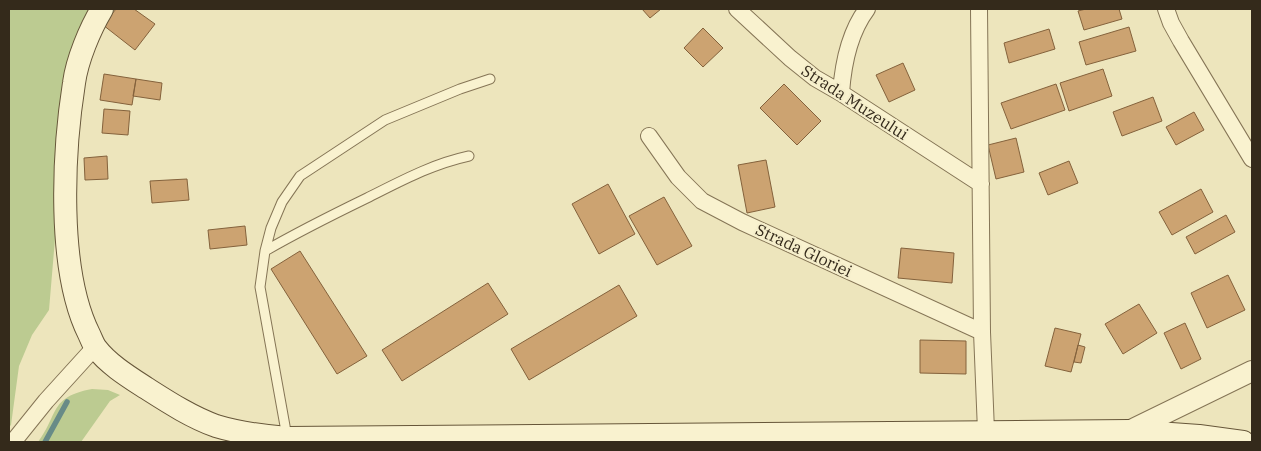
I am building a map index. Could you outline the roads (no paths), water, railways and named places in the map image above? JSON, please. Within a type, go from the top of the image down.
[{"type":"main road","points":[[102,9],[86,43],[74,82],[66,169],[69,264],[82,320],[95,347],[115,366],[182,411],[215,426],[274,439],[1129,431],[1152,437],[1199,436],[1243,442]]},
{"type":"street","name":"Strada Muzeului","points":[[737,9],[790,58],[815,78],[981,184]]},
{"type":"street","points":[[841,93],[843,65],[850,41],[867,9]]},
{"type":"street","points":[[979,9],[982,332],[986,431]]},
{"type":"street","points":[[1166,9],[1181,41],[1252,159]]},
{"type":"street","name":"Strada Gloriei","points":[[649,136],[678,178],[702,200],[742,222],[982,332]]},
{"type":"street","points":[[13,442],[46,401],[95,347]]},
{"type":"street","points":[[1129,431],[1252,371]]},
{"type":"lane","points":[[274,439],[260,287],[265,251],[271,228],[282,202],[300,176],[385,120],[460,89],[490,79]]},
{"type":"lane","points":[[265,251],[296,233],[415,174],[445,161],[469,156]]},
{"type":"waterway","points":[[45,442],[67,402]]}]
